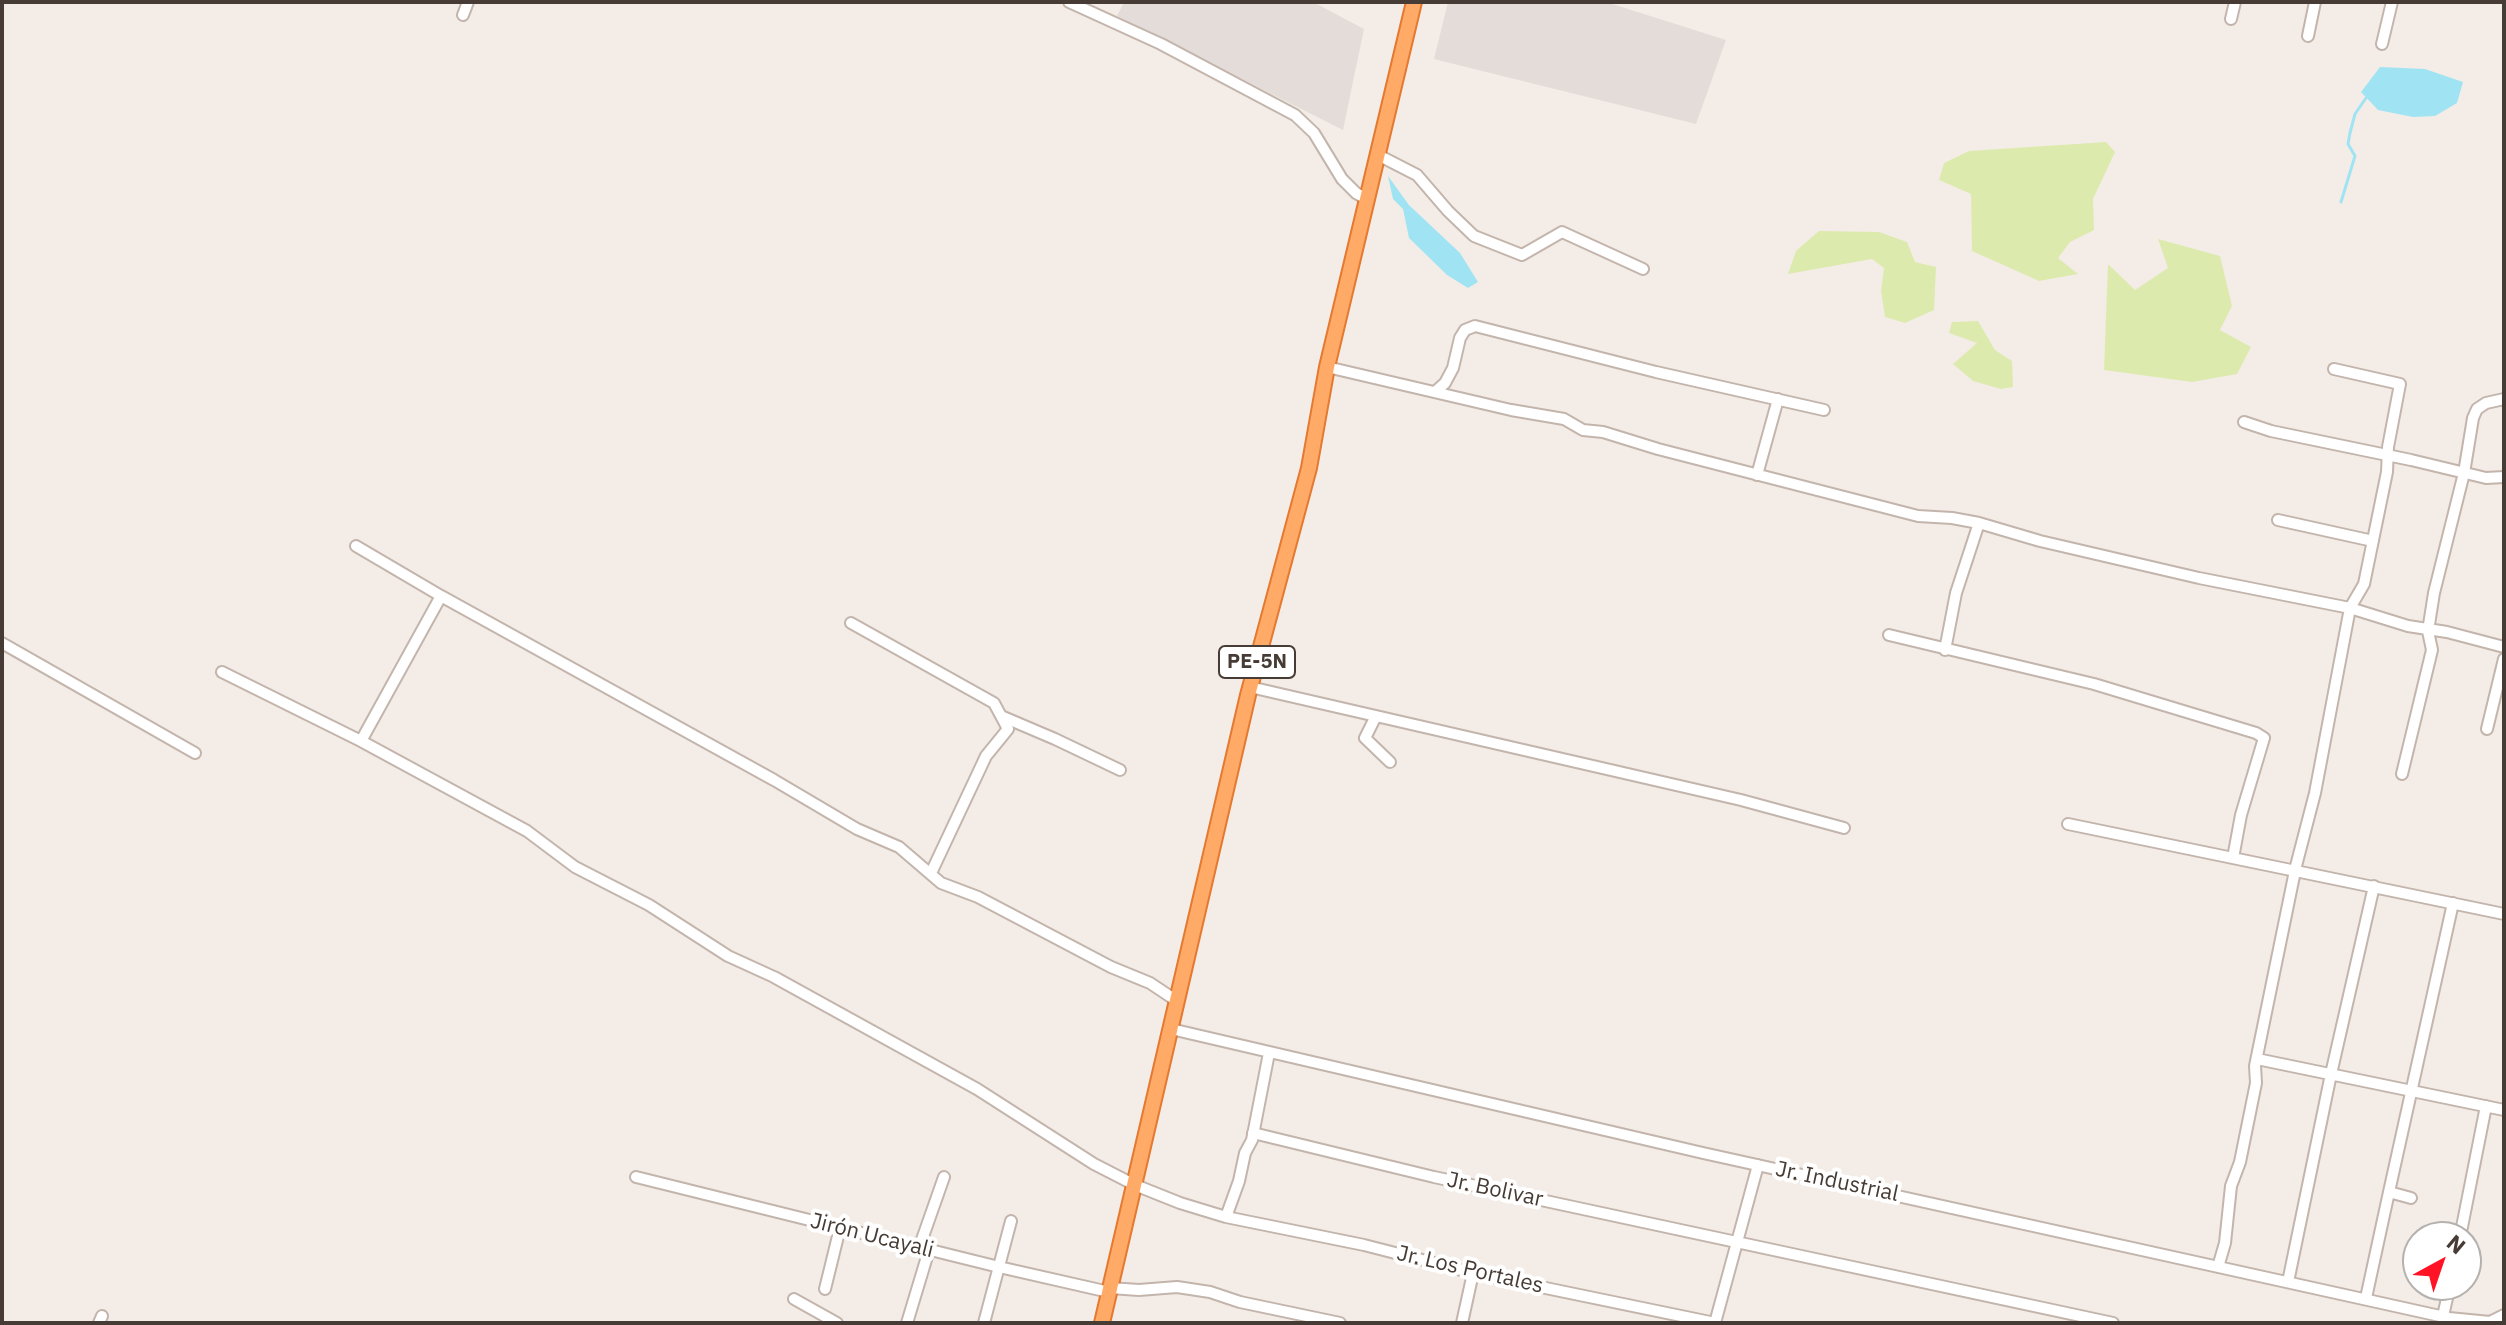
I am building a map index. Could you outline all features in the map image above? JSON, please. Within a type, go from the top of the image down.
[{"type":"highway","name":"PE-5N","points":[[1102,1323],[1250,687],[1302,495],[1327,367],[1414,2]]},
{"type":"street","points":[[463,15],[468,2]]},
{"type":"street","points":[[1069,2],[1161,44],[1295,115],[1314,133],[1342,179],[1367,199]]},
{"type":"street","points":[[2231,19],[2235,2]]},
{"type":"street","points":[[2308,36],[2315,2]]},
{"type":"street","points":[[2382,44],[2392,2]]},
{"type":"street","points":[[1378,155],[1417,175],[1474,236],[1522,255],[1562,232],[1643,269]]},
{"type":"street","points":[[1435,392],[1445,383],[1453,368],[1460,338],[1465,330],[1475,326],[1583,355],[1824,410]]},
{"type":"street","points":[[1327,367],[1511,410],[1564,419],[1583,430],[1603,432],[1918,516],[1979,523],[2040,541],[2199,578],[2350,608],[2428,631],[2447,632],[2504,647]]},
{"type":"street","points":[[2218,1267],[2225,1243],[2231,1186],[2240,1162],[2256,1083],[2257,1059],[2315,793],[2350,608],[2364,584],[2373,541],[2400,384],[2334,369]]},
{"type":"street","points":[[1757,475],[1778,399]]},
{"type":"street","points":[[2402,774],[2432,650],[2428,631],[2434,593],[2464,473],[2473,418],[2477,409],[2486,403],[2504,399]]},
{"type":"street","points":[[2244,422],[2271,431],[2486,478],[2504,477]]},
{"type":"street","points":[[2278,520],[2373,541]]},
{"type":"street","points":[[1945,650],[1956,593],[1979,523]]},
{"type":"street","points":[[356,546],[441,596],[630,698],[857,829],[899,847],[941,883],[978,897],[1111,967],[1150,983],[1177,1001]]},
{"type":"street","points":[[361,741],[441,596]]},
{"type":"street","points":[[851,623],[994,703],[1008,729],[986,756],[931,873]]},
{"type":"street","points":[[1889,635],[2094,684],[2201,715],[2264,738],[2241,815],[2233,858]]},
{"type":"street","points":[[2,643],[195,753]]},
{"type":"street","points":[[2487,729],[2499,699],[2504,659]]},
{"type":"street","name":"Jr. Los Portales","points":[[222,672],[361,741],[527,831],[575,867],[649,905],[728,956],[774,977],[977,1089],[1094,1164],[1135,1185],[1226,1217],[1364,1245],[1473,1273],[1715,1323]]},
{"type":"street","points":[[1250,687],[1741,800],[1844,828]]},
{"type":"street","points":[[1001,716],[1120,770]]},
{"type":"street","points":[[1376,716],[1362,738],[1390,762]]},
{"type":"street","points":[[2068,824],[2504,914]]},
{"type":"street","points":[[2288,1282],[2374,886]]},
{"type":"street","points":[[2366,1298],[2453,903]]},
{"type":"street","name":"Jr. Industrial","points":[[1171,1029],[1521,1112],[2443,1316],[2490,1322],[2504,1315]]},
{"type":"street","points":[[1226,1217],[1253,1133],[1269,1053]]},
{"type":"street","points":[[2257,1059],[2504,1110]]},
{"type":"street","points":[[2463,1221],[2486,1106]]},
{"type":"street","name":"Jr. Bolivar","points":[[1253,1133],[1434,1177],[1737,1244],[2113,1323]]},
{"type":"street","points":[[1715,1323],[1758,1165]]},
{"type":"street","name":"Jirón Ucayali","points":[[636,1177],[999,1267],[1110,1290],[1177,1287],[1210,1292],[1240,1302],[1340,1323]]},
{"type":"street","points":[[907,1323],[944,1177]]},
{"type":"street","points":[[2389,1192],[2411,1198]]},
{"type":"street","points":[[984,1323],[1011,1221]]},
{"type":"street","points":[[825,1289],[840,1228]]},
{"type":"street","points":[[1462,1323],[1473,1273]]},
{"type":"street","points":[[794,1299],[837,1323]]},
{"type":"street","points":[[2443,1316],[2446,1301]]},
{"type":"shaded area","points":[[1124,2],[1313,2],[1364,29],[1343,130],[1117,16]]},
{"type":"shaded area","points":[[1448,2],[1606,2],[1726,40],[1696,124],[1434,59]]},
{"type":"green space","points":[[2106,142],[2115,152],[2093,199],[2094,230],[2070,242],[2058,258],[2078,274],[2039,281],[1972,251],[1971,194],[1939,180],[1944,163],[1969,151]]},
{"type":"green space","points":[[1819,231],[1879,232],[1907,242],[1915,262],[1936,267],[1934,310],[1905,323],[1885,317],[1881,291],[1884,268],[1872,259],[1788,274],[1796,251]]},
{"type":"green space","points":[[2158,239],[2220,256],[2232,306],[2220,330],[2251,347],[2237,374],[2192,382],[2104,370],[2108,264],[2135,290],[2168,268]]},
{"type":"green space","points":[[1978,321],[1995,350],[2012,361],[2013,387],[2001,389],[1973,381],[1953,364],[1977,343],[1949,333],[1952,322]]},
{"type":"water","points":[[2380,67],[2425,69],[2463,82],[2457,103],[2435,116],[2413,117],[2378,110],[2361,92]]},
{"type":"water","points":[[1388,176],[1409,205],[1460,253],[1478,282],[1468,288],[1447,275],[1409,238],[1403,209],[1393,199]]},
{"type":"waterway","points":[[2341,202],[2355,156],[2348,144],[2350,133],[2355,114],[2366,98]]}]
